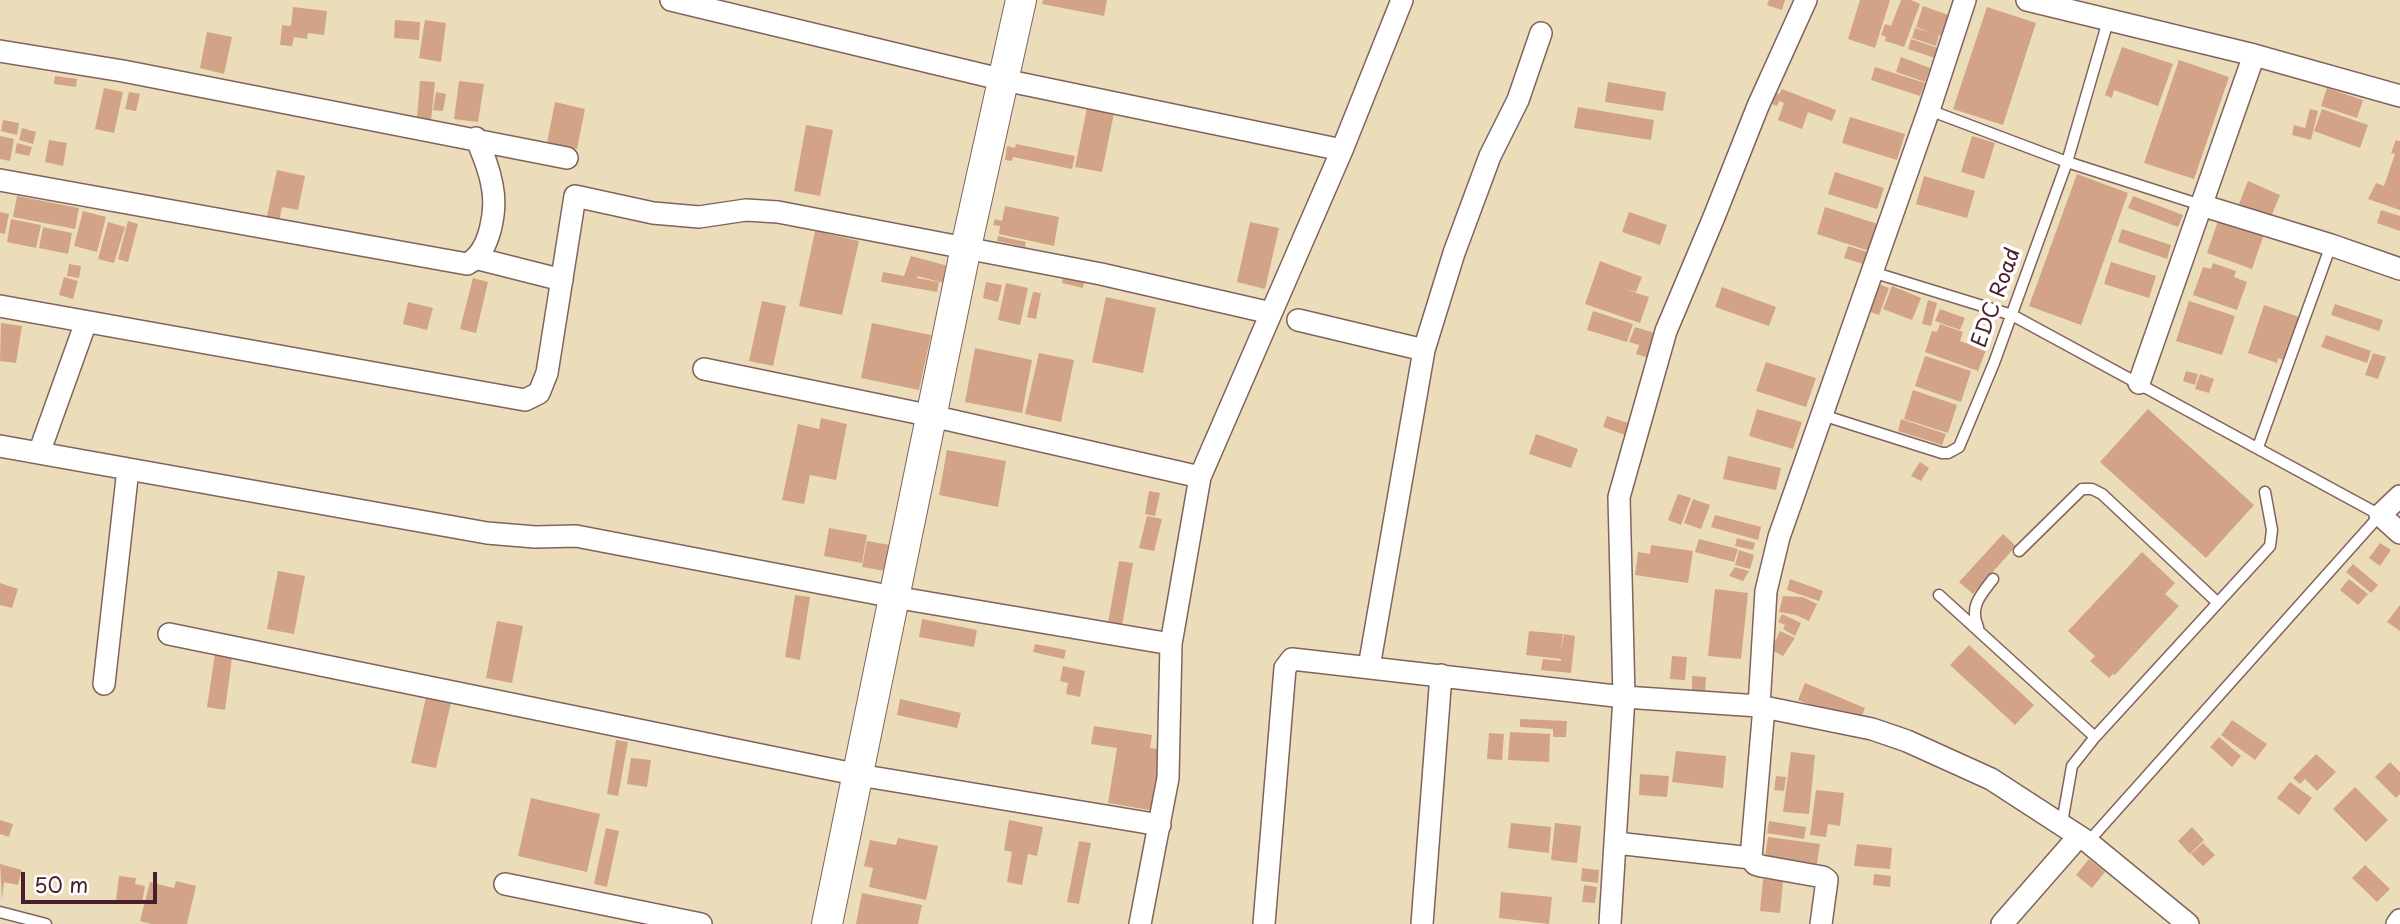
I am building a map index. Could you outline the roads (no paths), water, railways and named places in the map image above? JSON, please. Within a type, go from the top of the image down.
[{"type":"street","points":[[671,0],[1004,80],[1342,150]]},
{"type":"street","points":[[827,924],[966,247],[1021,0]]},
{"type":"street","points":[[1140,924],[1168,778],[1171,644],[1200,477],[1342,150],[1402,0]]},
{"type":"street","points":[[1610,924],[1624,697],[1619,497],[1666,331],[1758,106],[1806,0]]},
{"type":"street","points":[[1821,924],[1827,880],[1823,877],[1761,866],[1755,864],[1751,858],[1766,591],[1772,565],[1822,415],[1965,0]]},
{"type":"street","points":[[2027,0],[2254,55],[2400,96]]},
{"type":"street","points":[[1369,667],[1424,349],[1454,253],[1490,156],[1518,100],[1541,33]]},
{"type":"street","points":[[0,51],[123,71],[476,138],[567,158]]},
{"type":"street","points":[[2138,383],[2254,55]]},
{"type":"street","points":[[0,180],[467,264],[475,258],[487,240],[491,221],[493,188],[487,163],[476,138]]},
{"type":"street","points":[[0,306],[525,400],[539,393],[547,373],[575,196],[653,213],[699,217],[746,210],[778,212],[1101,274],[1271,313]]},
{"type":"street","points":[[2200,205],[2400,269]]},
{"type":"street","points":[[475,258],[562,280]]},
{"type":"street","points":[[1298,320],[1424,349]]},
{"type":"street","points":[[40,453],[86,321]]},
{"type":"street","points":[[704,369],[932,416],[1200,477]]},
{"type":"street","points":[[0,446],[487,533],[535,537],[576,536],[894,597],[1171,644]]},
{"type":"street","points":[[104,684],[128,469]]},
{"type":"street","points":[[2400,496],[2380,515],[2400,533]]},
{"type":"street","points":[[169,634],[859,775],[1160,825]]},
{"type":"street","points":[[1264,924],[1285,668],[1292,659],[1624,697],[1761,706],[1872,729],[1907,741],[1991,779],[2076,834],[2188,924]]},
{"type":"street","points":[[1422,924],[1441,675]]},
{"type":"street","points":[[2001,924],[2076,834]]},
{"type":"street","points":[[1616,843],[1751,858]]},
{"type":"street","points":[[505,884],[701,924]]},
{"type":"lane","name":"EDC Road","points":[[1822,415],[1942,453],[1955,450],[1964,439],[2067,162],[2108,21]]},
{"type":"lane","points":[[1929,110],[2067,162],[2200,205]]},
{"type":"lane","points":[[2258,447],[2331,245]]},
{"type":"lane","points":[[1872,272],[2012,315],[2380,515],[2076,834]]},
{"type":"lane","points":[[2019,551],[2082,489],[2092,489],[2102,494],[2218,603]]},
{"type":"lane","points":[[2076,834],[2072,766],[2095,737],[2270,546],[2272,530],[2265,492]]},
{"type":"lane","points":[[1981,632],[1974,617],[1976,603],[1993,579]]},
{"type":"lane","points":[[1939,595],[2095,737]]},
{"type":"lane","points":[[0,912],[46,924]]}]
